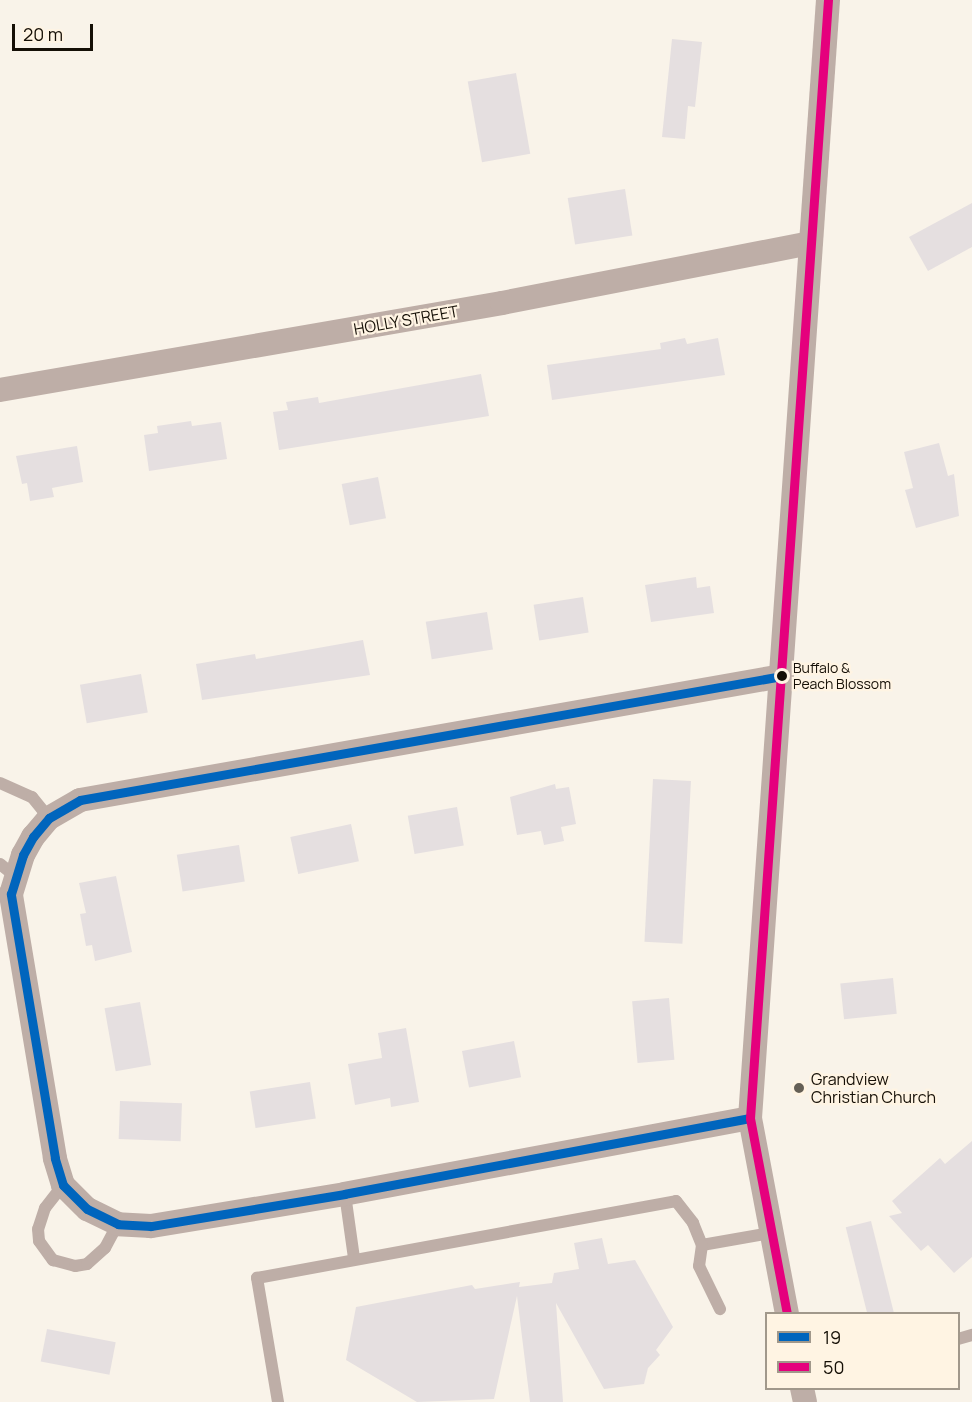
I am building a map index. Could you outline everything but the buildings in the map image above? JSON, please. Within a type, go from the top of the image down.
[{"type":"street","points":[[787,1312],[750,1118],[828,0]]},
{"type":"street","name":"HOLLY STREET","points":[[0,390],[502,303],[810,243]]},
{"type":"street","points":[[750,1118],[345,1194],[152,1226],[118,1224],[87,1209],[63,1185],[55,1158],[14,926],[8,870],[49,818],[80,800],[782,676]]},
{"type":"lane","points":[[0,783],[32,797],[49,818]]},
{"type":"lane","points":[[63,1185],[45,1208],[38,1229],[39,1241],[53,1260],[75,1266],[87,1264],[105,1248],[118,1224]]},
{"type":"lane","points":[[345,1194],[354,1258]]},
{"type":"lane","points":[[278,1402],[256,1278],[354,1258],[676,1201],[693,1223],[702,1245],[699,1266],[720,1309]]},
{"type":"lane","points":[[702,1245],[771,1233]]},
{"type":"transit line","name":"50","points":[[787,1312],[750,1118],[828,0]]},
{"type":"transit line","name":"19","points":[[750,1118],[345,1194],[151,1226],[118,1224],[87,1209],[63,1185],[55,1158],[11,894],[23,855],[33,837],[49,818],[80,800],[782,676]]},
{"type":"place","name":"Buffalo & Peach Blossom","points":[[782,676]]},
{"type":"place","name":"Grandview Christian Church","points":[[799,1088]]}]
